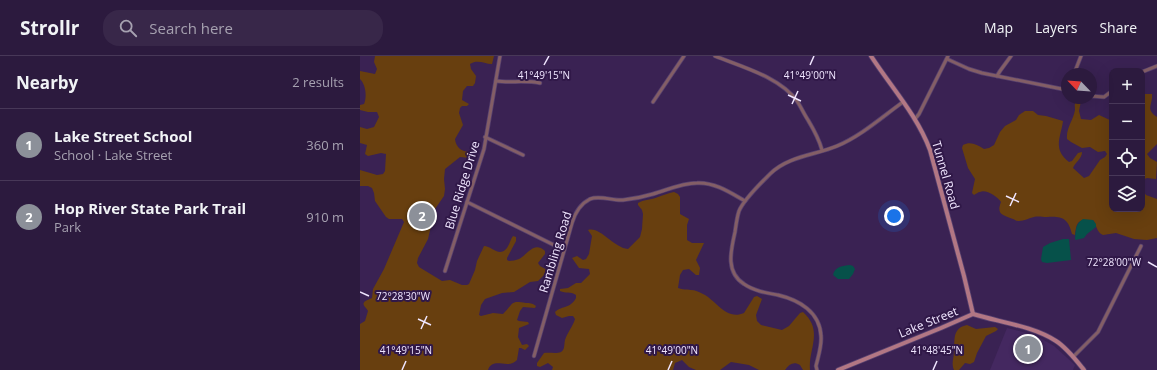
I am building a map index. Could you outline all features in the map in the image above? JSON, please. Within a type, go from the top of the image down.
[{"type":"main road","name":"Tunnel Road","points":[[871,56],[915,119],[930,150],[966,281],[973,314]]},
{"type":"main road","name":"Lake Street","points":[[838,370],[973,314],[1026,329],[1055,340],[1084,370]]},
{"type":"street","name":"Blue Ridge Drive","points":[[445,271],[484,149],[500,56]]},
{"type":"street","points":[[653,102],[684,56]]},
{"type":"street","points":[[715,56],[767,77],[781,85],[797,101],[819,140],[822,150]]},
{"type":"street","points":[[998,76],[1011,56]]},
{"type":"street","points":[[1076,68],[1081,56]]},
{"type":"street","points":[[915,119],[919,114],[947,58],[969,69],[1061,89]]},
{"type":"street","points":[[1145,71],[1157,66]]},
{"type":"street","points":[[496,81],[528,81],[540,83]]},
{"type":"street","points":[[1097,97],[1104,96],[1109,93]]},
{"type":"street","points":[[817,370],[821,336],[818,324],[813,314],[806,306],[796,301],[751,289],[742,283],[735,275],[731,265],[730,254],[739,210],[745,201],[771,172],[780,166],[836,146],[850,139],[903,102]]},
{"type":"street","points":[[486,137],[523,156]]},
{"type":"street","name":"Rambling Road","points":[[534,356],[576,211],[584,203],[591,198],[621,200],[654,194],[670,188],[697,182],[716,186],[745,201]]},
{"type":"street","points":[[467,202],[564,250]]},
{"type":"street","points":[[1073,357],[1098,332],[1141,246]]},
{"type":"shaded area","points":[[375,56],[494,56],[492,64],[478,62],[470,64],[471,69],[476,76],[475,83],[473,86],[467,86],[463,91],[462,100],[469,104],[460,108],[459,113],[463,125],[455,139],[460,149],[471,152],[472,155],[470,158],[460,157],[445,169],[444,196],[435,209],[428,239],[417,263],[419,267],[442,281],[450,280],[462,285],[467,285],[469,284],[484,246],[502,252],[508,247],[513,236],[516,237],[516,241],[507,258],[509,261],[519,259],[534,248],[538,247],[545,251],[545,254],[538,263],[547,270],[538,281],[530,282],[514,292],[502,293],[485,299],[481,305],[479,315],[481,316],[493,313],[503,314],[515,302],[530,303],[536,306],[535,308],[523,307],[520,311],[517,320],[528,322],[529,324],[519,328],[518,337],[522,345],[527,344],[529,346],[525,350],[519,348],[517,360],[513,363],[493,364],[488,370],[360,370],[360,324],[365,321],[368,311],[364,305],[364,302],[372,298],[373,289],[384,269],[404,222],[402,219],[389,219],[386,217],[375,201],[372,188],[368,186],[360,186],[360,170],[377,175],[383,174],[385,171],[386,154],[381,153],[368,156],[365,154],[367,145],[360,143],[360,127],[367,129],[374,127],[379,117],[377,112],[360,110],[360,105],[364,104],[366,95],[364,84],[360,79],[360,71],[375,74],[377,69],[374,62]]},
{"type":"shaded area","points":[[1145,94],[1152,94],[1150,109],[1151,112],[1157,117],[1157,144],[1147,154],[1150,158],[1157,162],[1156,179],[1145,179]]},
{"type":"shaded area","points":[[1075,104],[1080,104],[1079,111],[1081,119],[1091,120],[1099,115],[1109,120],[1109,212],[1145,212],[1145,194],[1157,199],[1157,238],[1147,240],[1134,239],[1116,233],[1103,235],[1098,230],[1093,220],[1084,220],[1079,222],[1075,235],[1072,234],[1069,224],[1064,219],[1057,217],[1032,217],[1023,221],[1017,221],[1001,214],[999,210],[1001,202],[995,196],[983,191],[974,195],[972,193],[975,179],[968,168],[962,148],[963,145],[971,143],[984,149],[989,148],[994,145],[1000,132],[1005,126],[1016,120],[1019,115],[1025,111],[1033,111],[1038,115],[1063,121],[1059,148],[1069,162],[1072,161],[1078,153],[1082,152],[1081,157],[1073,168],[1084,178],[1089,176],[1100,160],[1107,154],[1105,151],[1098,152],[1090,147],[1082,148],[1067,139],[1075,110]]},
{"type":"shaded area","points":[[674,192],[680,197],[680,214],[689,219],[687,225],[687,240],[692,243],[704,243],[696,260],[700,268],[699,275],[696,275],[689,269],[683,270],[680,275],[678,288],[694,290],[702,293],[722,309],[738,315],[744,313],[754,297],[757,296],[762,299],[756,315],[757,321],[761,325],[782,330],[789,326],[800,313],[803,312],[813,326],[814,333],[810,370],[803,370],[800,365],[796,363],[788,366],[785,370],[759,370],[749,365],[731,362],[720,370],[696,370],[689,367],[682,360],[675,363],[673,370],[552,370],[553,367],[548,363],[540,367],[537,366],[537,363],[544,353],[557,353],[562,351],[566,337],[574,322],[575,319],[573,316],[562,318],[556,315],[555,312],[571,304],[576,298],[576,295],[562,292],[560,289],[568,288],[576,283],[581,283],[590,274],[589,269],[579,268],[572,258],[577,256],[583,260],[586,259],[589,254],[592,236],[588,230],[597,231],[623,248],[628,249],[640,237],[642,229],[643,214],[638,203]]},
{"type":"shaded area","points":[[1083,219],[1093,220],[1096,227],[1084,238],[1076,240],[1076,228]]},
{"type":"shaded area","points":[[1063,239],[1069,239],[1071,260],[1047,263],[1042,262],[1043,247]]},
{"type":"shaded area","points":[[850,265],[855,269],[849,279],[838,279],[833,275],[837,268]]},
{"type":"shaded area","points":[[967,325],[976,329],[995,327],[998,329],[986,336],[974,362],[970,364],[965,363],[959,370],[954,370],[955,335],[959,329]]},
{"type":"shaded area","points":[[1007,328],[1035,335],[1054,346],[1075,365],[1073,370],[990,370]]},
{"type":"place","name":"Hop River State Park Trail","points":[[422,216]]},
{"type":"place","name":"Lake Street School","points":[[1028,349]]}]
